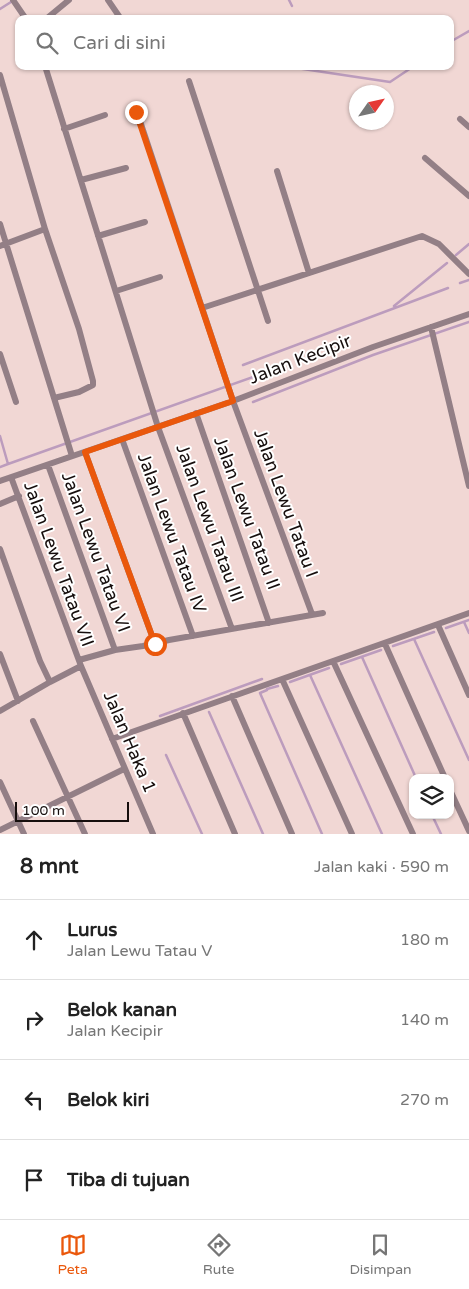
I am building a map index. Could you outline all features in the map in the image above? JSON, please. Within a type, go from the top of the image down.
[{"type":"street","points":[[13,0],[23,15]]},
{"type":"street","points":[[51,15],[69,0]]},
{"type":"street","points":[[108,0],[118,15]]},
{"type":"street","name":"Jalan Lewu Tatau III","points":[[47,70],[64,129],[154,409],[158,427],[232,629]]},
{"type":"street","points":[[0,75],[45,229],[79,329],[94,381],[93,385],[89,388],[54,398]]},
{"type":"street","points":[[190,81],[268,320]]},
{"type":"street","name":"Jalan Lewu Tatau I","points":[[136,112],[233,401],[312,614]]},
{"type":"street","points":[[64,129],[105,116]]},
{"type":"street","points":[[460,119],[469,127]]},
{"type":"street","points":[[425,158],[469,196]]},
{"type":"street","points":[[81,180],[126,168]]},
{"type":"street","points":[[277,170],[309,273]]},
{"type":"street","points":[[98,236],[145,222]]},
{"type":"street","points":[[0,224],[3,245],[72,456]]},
{"type":"street","points":[[3,245],[45,229]]},
{"type":"street","points":[[202,308],[422,236],[438,244],[469,274]]},
{"type":"street","points":[[116,291],[160,277]]},
{"type":"street","name":"Jalan Kecipir","points":[[0,481],[233,401],[373,347],[432,329],[469,314]]},
{"type":"street","points":[[432,329],[469,486]]},
{"type":"street","points":[[0,354],[16,402]]},
{"type":"street","name":"Jalan Lewu Tatau II","points":[[196,413],[270,623]]},
{"type":"street","name":"Jalan Lewu Tatau IV","points":[[122,439],[193,636]]},
{"type":"street","points":[[85,452],[155,644]]},
{"type":"street","name":"Jalan Lewu Tatau VI","points":[[48,465],[115,650]]},
{"type":"street","name":"Jalan Lewu Tatau VII","points":[[11,477],[80,663]]},
{"type":"street","points":[[0,504],[19,496]]},
{"type":"street","points":[[0,548],[40,661],[50,682]]},
{"type":"street","points":[[112,739],[469,613]]},
{"type":"street","points":[[0,711],[80,663],[115,650],[312,614],[323,614]]},
{"type":"street","points":[[438,625],[469,695]]},
{"type":"street","points":[[385,644],[443,774]]},
{"type":"street","points":[[0,654],[18,701]]},
{"type":"street","points":[[333,661],[413,834]]},
{"type":"street","name":"Jalan Haka 1","points":[[80,663],[153,834]]},
{"type":"street","points":[[282,679],[352,834]]},
{"type":"street","points":[[232,696],[292,834]]},
{"type":"street","points":[[183,713],[235,834]]},
{"type":"street","points":[[33,721],[85,834]]},
{"type":"street","points":[[0,830],[124,769]]},
{"type":"street","points":[[0,782],[24,834]]},
{"type":"street","points":[[454,799],[469,831]]},
{"type":"waterway","points":[[289,0],[292,6]]},
{"type":"waterway","points":[[0,9],[11,2]]},
{"type":"waterway","points":[[454,40],[469,31]]},
{"type":"waterway","points":[[310,70],[390,82],[408,70]]},
{"type":"waterway","points":[[456,255],[469,244]]},
{"type":"waterway","points":[[394,306],[447,263]]},
{"type":"waterway","points":[[460,283],[469,280]]},
{"type":"waterway","points":[[243,365],[448,288]]},
{"type":"waterway","points":[[253,402],[373,355],[469,322]]},
{"type":"waterway","points":[[0,436],[8,464],[256,376]]},
{"type":"waterway","points":[[0,467],[8,464]]},
{"type":"waterway","points":[[446,628],[469,620]]},
{"type":"waterway","points":[[464,622],[469,633]]},
{"type":"waterway","points":[[393,646],[434,632]]},
{"type":"waterway","points":[[414,639],[469,760]]},
{"type":"waterway","points":[[341,664],[381,650]]},
{"type":"waterway","points":[[362,657],[414,774]]},
{"type":"waterway","points":[[290,682],[329,668]]},
{"type":"waterway","points":[[310,675],[382,834]]},
{"type":"waterway","points":[[160,716],[262,679]]},
{"type":"waterway","points":[[267,689],[278,686]]},
{"type":"waterway","points":[[267,690],[260,693],[322,834]]},
{"type":"waterway","points":[[209,712],[263,834]]},
{"type":"waterway","points":[[166,755],[202,834]]},
{"type":"waterway","points":[[434,819],[441,834]]},
{"type":"route","points":[[136,112],[233,401],[85,452],[155,644]]}]
